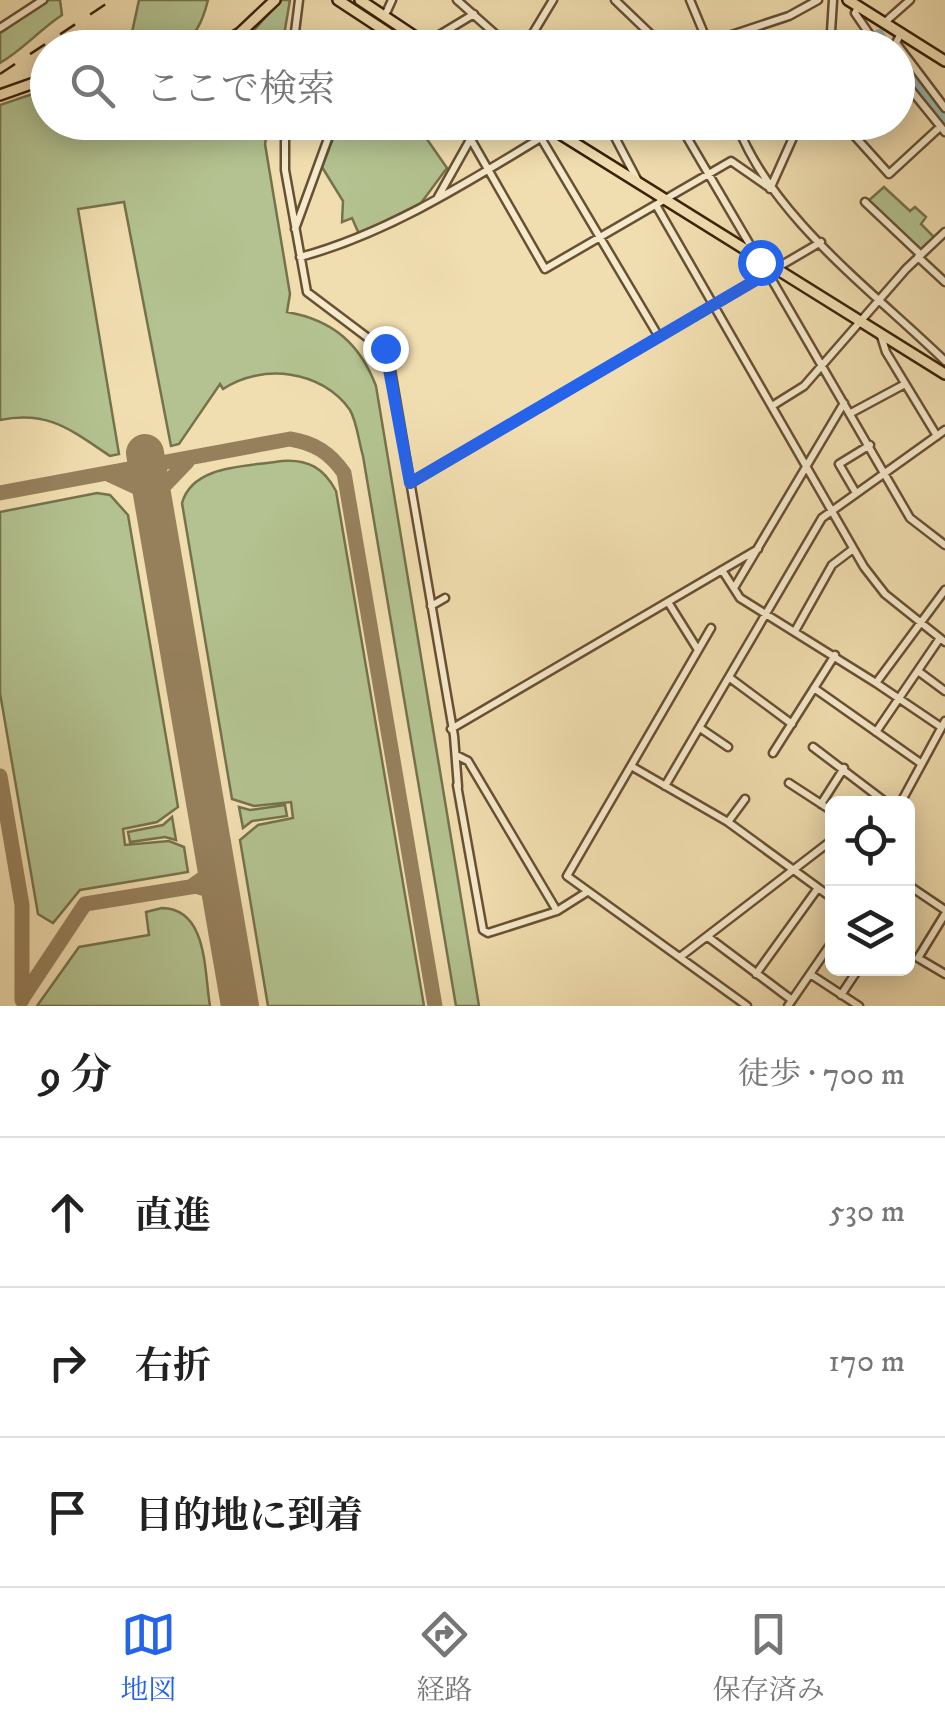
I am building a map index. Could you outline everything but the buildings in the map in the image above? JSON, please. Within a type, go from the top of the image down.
[{"type":"main road","points":[[243,30],[275,0]]},
{"type":"main road","points":[[338,0],[384,30]]},
{"type":"main road","points":[[349,0],[394,30]]},
{"type":"main road","points":[[360,0],[409,30]]},
{"type":"main road","points":[[370,0],[413,30]]},
{"type":"main road","points":[[848,0],[893,30]]},
{"type":"main road","points":[[915,43],[945,60]]},
{"type":"main road","points":[[0,95],[30,84]]},
{"type":"main road","points":[[569,140],[640,186],[659,203],[945,374]]},
{"type":"street","points":[[0,28],[43,0]]},
{"type":"street","points":[[296,30],[298,0]]},
{"type":"street","points":[[386,10],[392,0]]},
{"type":"street","points":[[457,0],[491,30]]},
{"type":"street","points":[[535,30],[554,0]]},
{"type":"street","points":[[615,0],[647,30]]},
{"type":"street","points":[[690,0],[703,30]]},
{"type":"street","points":[[749,30],[789,16],[818,0]]},
{"type":"street","points":[[831,30],[833,0]]},
{"type":"street","points":[[883,24],[910,0]]},
{"type":"street","points":[[858,7],[855,12],[867,30]]},
{"type":"street","points":[[453,30],[474,14]]},
{"type":"street","points":[[915,68],[945,108]]},
{"type":"street","points":[[858,140],[888,174],[942,130],[915,96]]},
{"type":"street","points":[[285,140],[284,170],[306,292],[382,345],[389,361],[483,930],[488,933],[557,911],[587,892]]},
{"type":"street","points":[[296,230],[328,140]]},
{"type":"street","points":[[437,198],[470,140],[546,269],[731,161],[769,187]]},
{"type":"street","points":[[300,256],[343,245],[437,198],[539,140]]},
{"type":"street","points":[[543,140],[659,336]]},
{"type":"street","points":[[616,140],[640,186]]},
{"type":"street","points":[[689,140],[758,261]]},
{"type":"street","points":[[743,140],[769,187],[945,361]]},
{"type":"street","points":[[769,187],[791,140]]},
{"type":"street","points":[[864,202],[945,282]]},
{"type":"street","points":[[659,203],[713,306],[853,549],[885,594],[943,640],[876,732]]},
{"type":"street","points":[[772,406],[795,393],[822,366],[880,298],[945,232]]},
{"type":"street","points":[[410,483],[821,242]]},
{"type":"street","points":[[773,270],[772,280],[910,518],[945,546]]},
{"type":"street","points":[[882,336],[936,436]]},
{"type":"street","points":[[851,413],[905,384]]},
{"type":"street","points":[[734,588],[844,403]]},
{"type":"street","points":[[665,786],[830,509],[945,430]]},
{"type":"street","points":[[856,493],[839,464],[870,445]]},
{"type":"street","points":[[451,729],[758,549]]},
{"type":"street","points":[[795,631],[832,565],[853,549]]},
{"type":"street","points":[[722,570],[740,598],[943,724],[904,796]]},
{"type":"street","points":[[876,683],[945,590]]},
{"type":"street","points":[[430,606],[446,598]]},
{"type":"street","points":[[668,602],[698,650]]},
{"type":"street","points":[[711,628],[567,874],[747,1006]]},
{"type":"street","points":[[774,753],[835,655]]},
{"type":"street","points":[[918,671],[945,690]]},
{"type":"street","points":[[730,678],[792,724]]},
{"type":"street","points":[[814,688],[919,762]]},
{"type":"street","points":[[700,728],[728,746]]},
{"type":"street","points":[[813,747],[878,796]]},
{"type":"street","points":[[454,755],[468,761],[557,911]]},
{"type":"street","points":[[631,766],[728,822],[825,893]]},
{"type":"street","points":[[821,804],[844,768]]},
{"type":"street","points":[[789,783],[825,807]]},
{"type":"street","points":[[728,822],[744,799]]},
{"type":"street","points":[[680,958],[825,846]]},
{"type":"street","points":[[756,974],[818,888]]},
{"type":"street","points":[[915,891],[945,912],[918,958],[945,974]]},
{"type":"street","points":[[708,937],[790,1003],[825,952]]},
{"type":"street","points":[[810,974],[858,1006]]},
{"type":"street","points":[[841,995],[854,976]]},
{"type":"green space","points":[[49,0],[60,0],[62,15],[42,30],[30,30],[30,40],[0,63],[0,33]]},
{"type":"green space","points":[[139,0],[208,0],[196,30],[132,30]]},
{"type":"green space","points":[[281,0],[290,0],[285,30],[254,30]]},
{"type":"green space","points":[[30,95],[30,140],[266,140],[290,294],[287,312],[318,321],[343,336],[362,358],[376,386],[479,1006],[456,1006],[363,456],[350,410],[324,386],[308,379],[291,375],[255,376],[223,389],[220,384],[179,444],[171,446],[124,202],[78,209],[119,454],[110,456],[46,420],[0,420],[0,105]]},
{"type":"green space","points":[[332,140],[428,140],[447,168],[421,203],[359,234],[352,218],[342,222],[343,201],[322,167]]},
{"type":"green space","points":[[884,187],[910,211],[915,207],[926,217],[921,224],[934,237],[921,252],[867,202]]},
{"type":"green space","points":[[282,461],[314,467],[336,491],[424,1006],[268,1006],[240,840],[258,825],[293,818],[291,802],[254,806],[232,799],[182,503],[188,490],[210,474]]},
{"type":"green space","points":[[97,493],[110,495],[128,515],[178,807],[157,822],[123,829],[125,845],[169,841],[184,847],[188,872],[80,890],[53,923],[38,914],[0,693],[0,512]]},
{"type":"green space","points":[[285,805],[287,816],[252,821],[243,828],[239,807],[250,810]]},
{"type":"green space","points":[[172,817],[176,840],[165,837],[130,842],[128,832],[163,825]]},
{"type":"green space","points":[[162,908],[177,911],[196,930],[210,1006],[37,1006],[79,947],[149,935],[146,912]]},
{"type":"waterway","points":[[915,82],[945,120]]},
{"type":"taxiway","points":[[0,493],[290,439],[314,446],[339,466],[344,473],[435,1006]]},
{"type":"taxiway","points":[[157,521],[161,489],[187,462]]},
{"type":"taxiway","points":[[110,475],[138,488],[154,513]]},
{"type":"taxiway","points":[[0,776],[22,905],[22,1000]]},
{"type":"taxiway","points":[[192,886],[209,874],[215,860]]},
{"type":"taxiway","points":[[22,999],[85,904],[196,886],[212,891],[223,905]]},
{"type":"runway","points":[[145,453],[240,1006]]},
{"type":"railway","points":[[67,30],[112,0]]},
{"type":"railway","points":[[0,74],[30,54]]},
{"type":"route","points":[[385,348],[410,483],[773,270],[760,262]]}]
